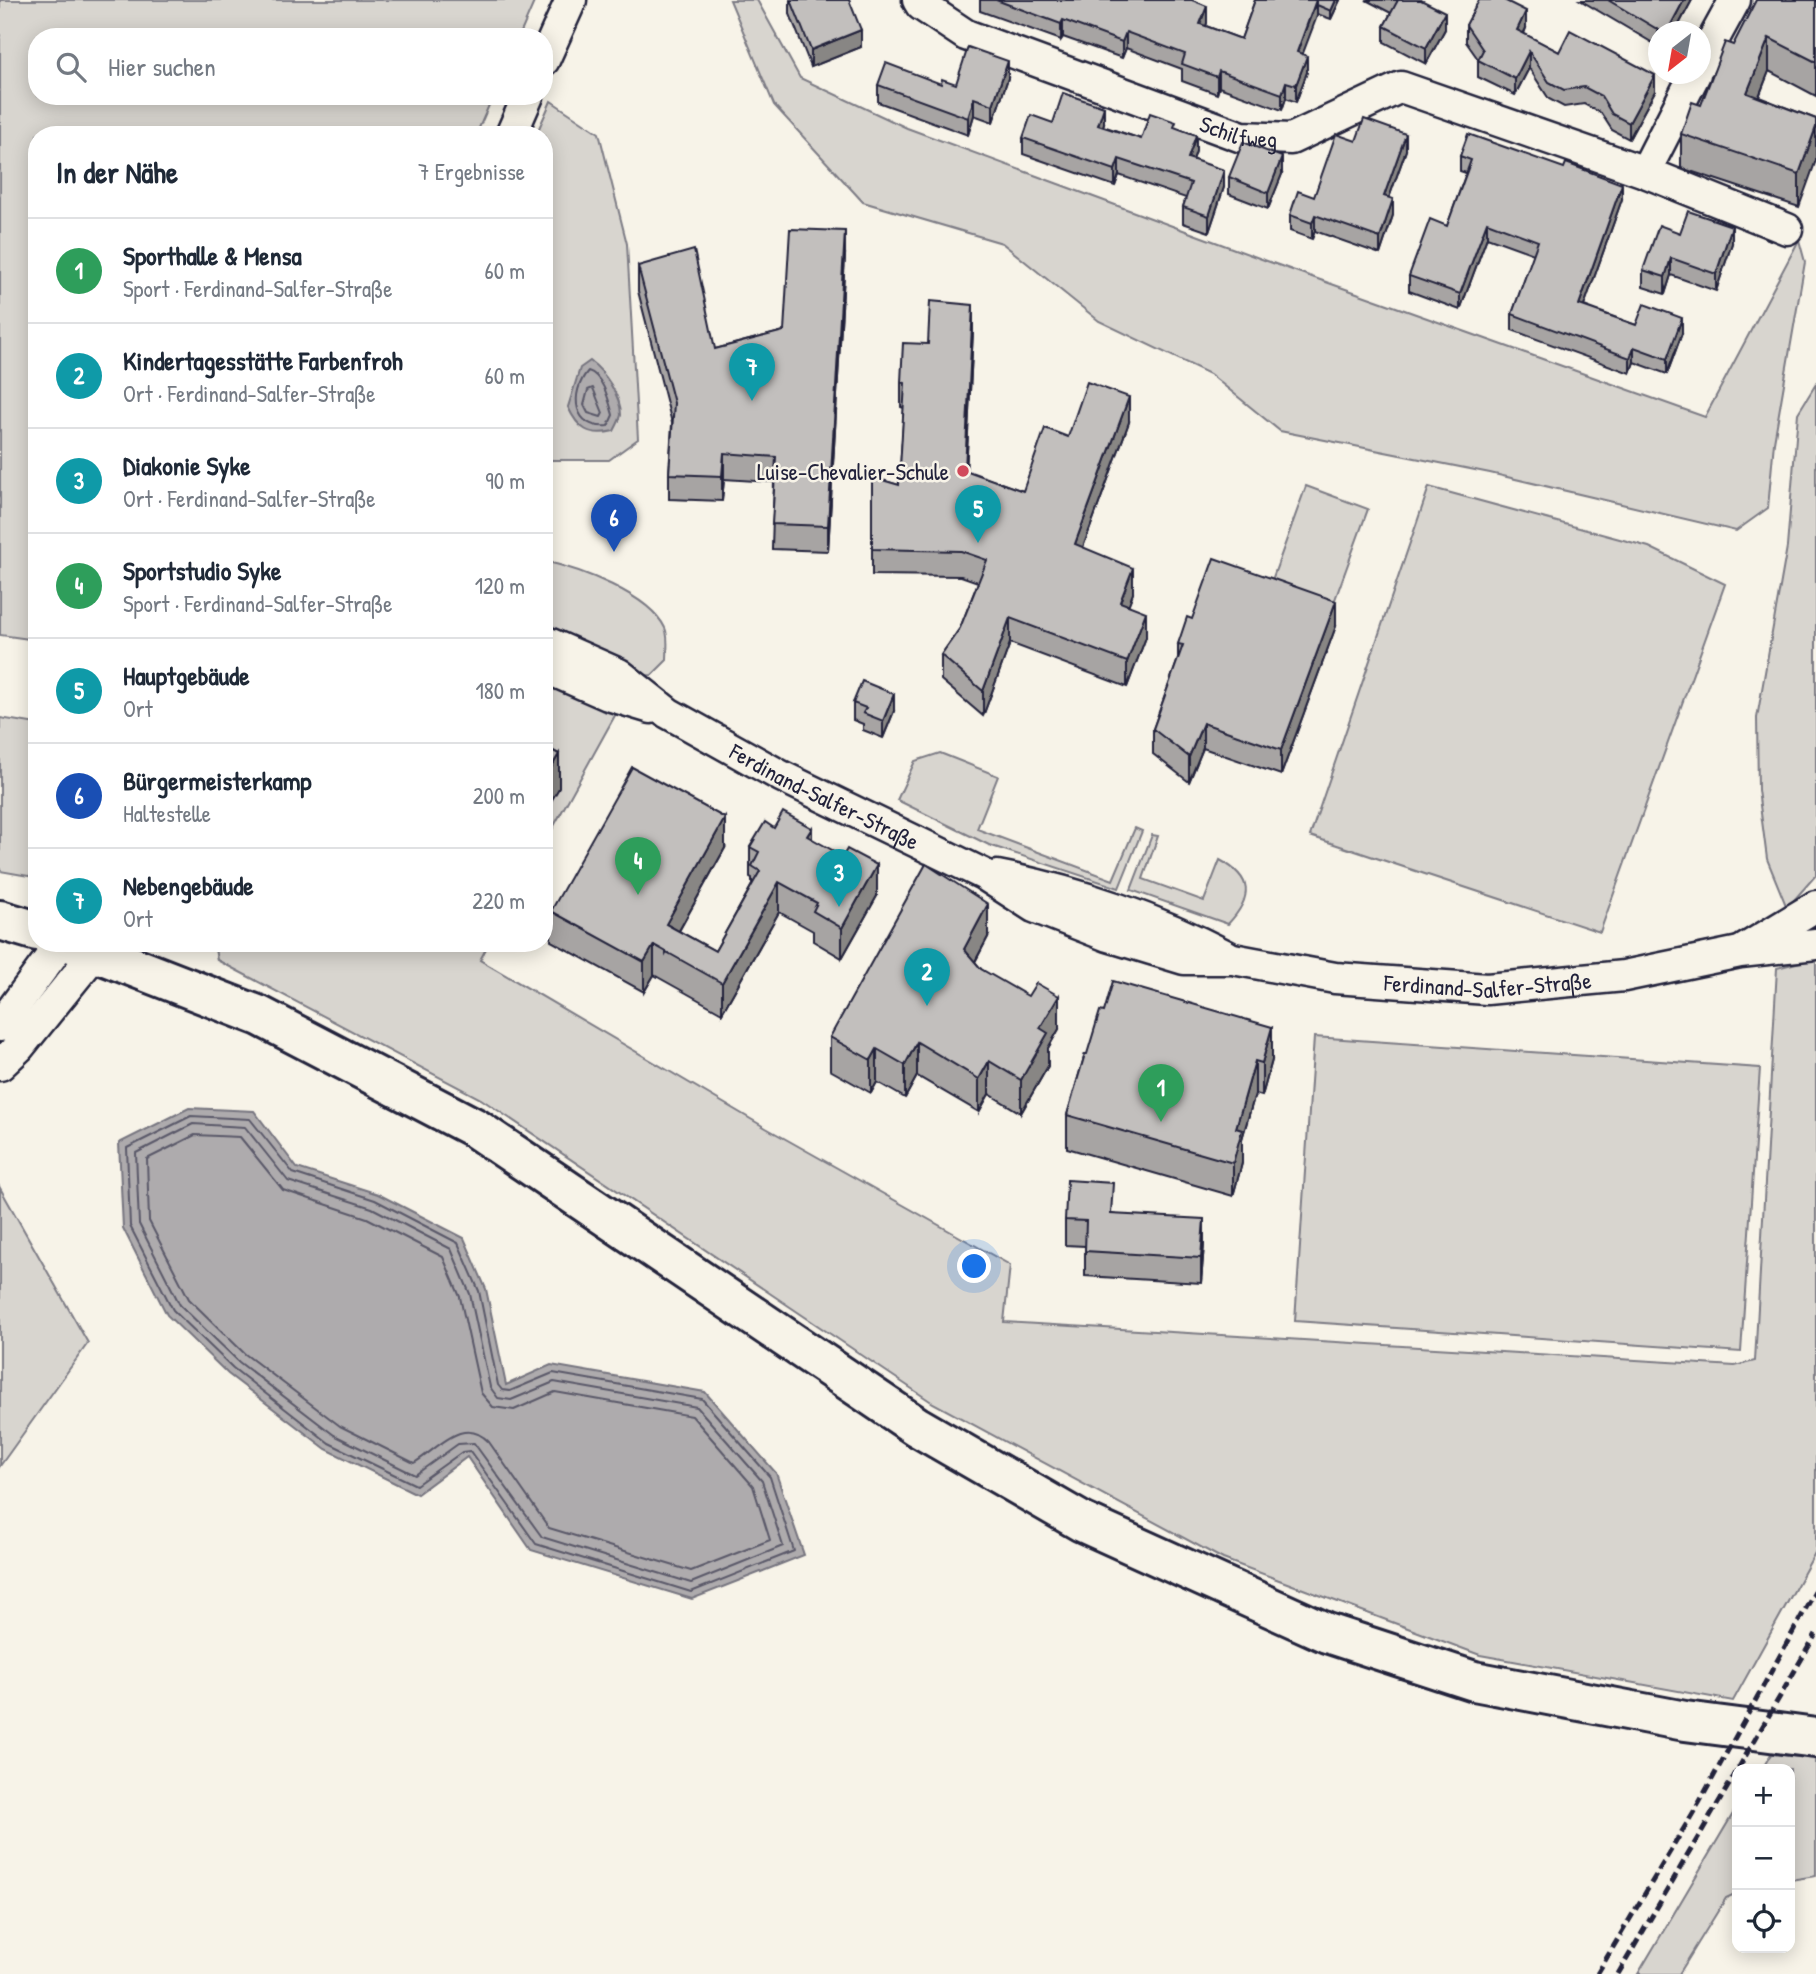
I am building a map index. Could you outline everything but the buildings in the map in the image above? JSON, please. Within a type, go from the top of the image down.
[{"type":"main road","points":[[0,920],[28,928]]},
{"type":"main road","points":[[100,952],[260,1016],[474,1128],[916,1426],[1082,1522],[1119,1539],[1327,1633],[1474,1681],[1685,1721],[1816,1738]]},
{"type":"street","points":[[553,40],[571,0]]},
{"type":"street","name":"Schilfweg","points":[[918,0],[921,5],[966,35],[1242,137],[1291,138],[1402,87],[1645,173],[1787,229]]},
{"type":"street","points":[[1711,44],[1735,0]]},
{"type":"street","points":[[1645,173],[1690,84]]},
{"type":"street","points":[[515,126],[524,105]]},
{"type":"street","name":"Ferdinand-Salfer-Straße","points":[[553,645],[619,674],[668,713],[781,776],[983,874],[1041,885],[1192,938],[1233,959],[1335,978],[1487,989],[1624,976],[1740,952],[1816,944]]},
{"type":"street","name":"Ferdinand-Salfer-Straße","points":[[553,671],[608,695],[668,713]]},
{"type":"street","name":"Ferdinand-Salfer-Straße","points":[[1740,952],[1816,906]]},
{"type":"street","points":[[0,1026],[76,952]]},
{"type":"street","points":[[0,1065],[19,1047],[79,952]]},
{"type":"shaded area","points":[[0,0],[535,0],[523,28],[28,28],[28,105],[489,105],[480,126],[28,126],[28,639],[0,635]]},
{"type":"shaded area","points":[[730,0],[757,0],[800,78],[907,128],[1267,261],[1705,417],[1799,240],[1805,262],[1774,442],[1768,508],[1736,531],[1490,473],[1280,431],[1210,374],[1099,321],[1002,243],[863,202],[774,105]]},
{"type":"shaded area","points":[[553,102],[599,133],[627,244],[638,439],[609,460],[553,460],[553,126],[540,126]]},
{"type":"shaded area","points":[[1816,384],[1816,875],[1787,908],[1767,859],[1758,790],[1757,718],[1787,547],[1798,413]]},
{"type":"shaded area","points":[[1306,486],[1368,509],[1333,605],[1271,583]]},
{"type":"shaded area","points":[[1429,487],[1649,547],[1725,584],[1600,932],[1310,836]]},
{"type":"shaded area","points":[[553,564],[612,585],[644,604],[657,616],[665,628],[667,660],[652,675],[640,676],[553,638]]},
{"type":"shaded area","points":[[553,686],[618,710],[553,828]]},
{"type":"shaded area","points":[[0,718],[28,723],[28,876],[0,871]]},
{"type":"shaded area","points":[[940,753],[998,776],[977,829],[1113,880],[1135,828],[1142,831],[1119,888],[989,845],[897,800],[915,761]]},
{"type":"shaded area","points":[[1152,835],[1158,836],[1143,879],[1204,901],[1220,860],[1239,874],[1244,881],[1245,897],[1228,924],[1131,890]]},
{"type":"shaded area","points":[[216,952],[484,952],[480,960],[766,1128],[1010,1265],[1004,1322],[1735,1366],[1755,1361],[1777,968],[1812,959],[1816,961],[1816,1551],[1733,1701],[1480,1655],[1223,1559],[933,1403],[481,1099],[217,960]]},
{"type":"shaded area","points":[[1314,1037],[1760,1068],[1741,1352],[1295,1321]]},
{"type":"shaded area","points":[[0,1188],[88,1343],[0,1466]]},
{"type":"shaded area","points":[[1771,1754],[1816,1759],[1816,1876],[1795,1879],[1795,1764],[1765,1764]]},
{"type":"shaded area","points":[[1732,1815],[1732,1895],[1726,1898],[1679,1974],[1638,1974]]},
{"type":"water","points":[[590,361],[606,377],[618,400],[621,415],[614,431],[598,433],[585,430],[568,407],[580,368]]},
{"type":"water","points":[[189,1108],[254,1111],[297,1168],[378,1194],[464,1238],[486,1289],[506,1385],[551,1365],[705,1392],[776,1473],[804,1555],[692,1599],[531,1550],[467,1457],[417,1494],[326,1449],[228,1374],[167,1315],[123,1228],[119,1143]]},
{"type":"railway","points":[[1597,1974],[1699,1803],[1816,1590]]},
{"type":"railway","points":[[1741,1764],[1816,1634]]},
{"type":"railway","points":[[1618,1974],[1732,1780]]},
{"type":"place","name":"Nebengebäude","points":[[752,401]]},
{"type":"place","name":"Luise-Chevalier-Schule","points":[[963,471]]},
{"type":"place","name":"Hauptgebäude","points":[[978,543]]},
{"type":"place","name":"Bürgermeisterkamp","points":[[614,552]]},
{"type":"place","name":"Sportstudio Syke","points":[[638,895]]},
{"type":"place","name":"Diakonie Syke","points":[[839,907]]},
{"type":"place","name":"Kindertagesstätte Farbenfroh","points":[[927,1006]]},
{"type":"place","name":"Sporthalle & Mensa","points":[[1161,1122]]}]
